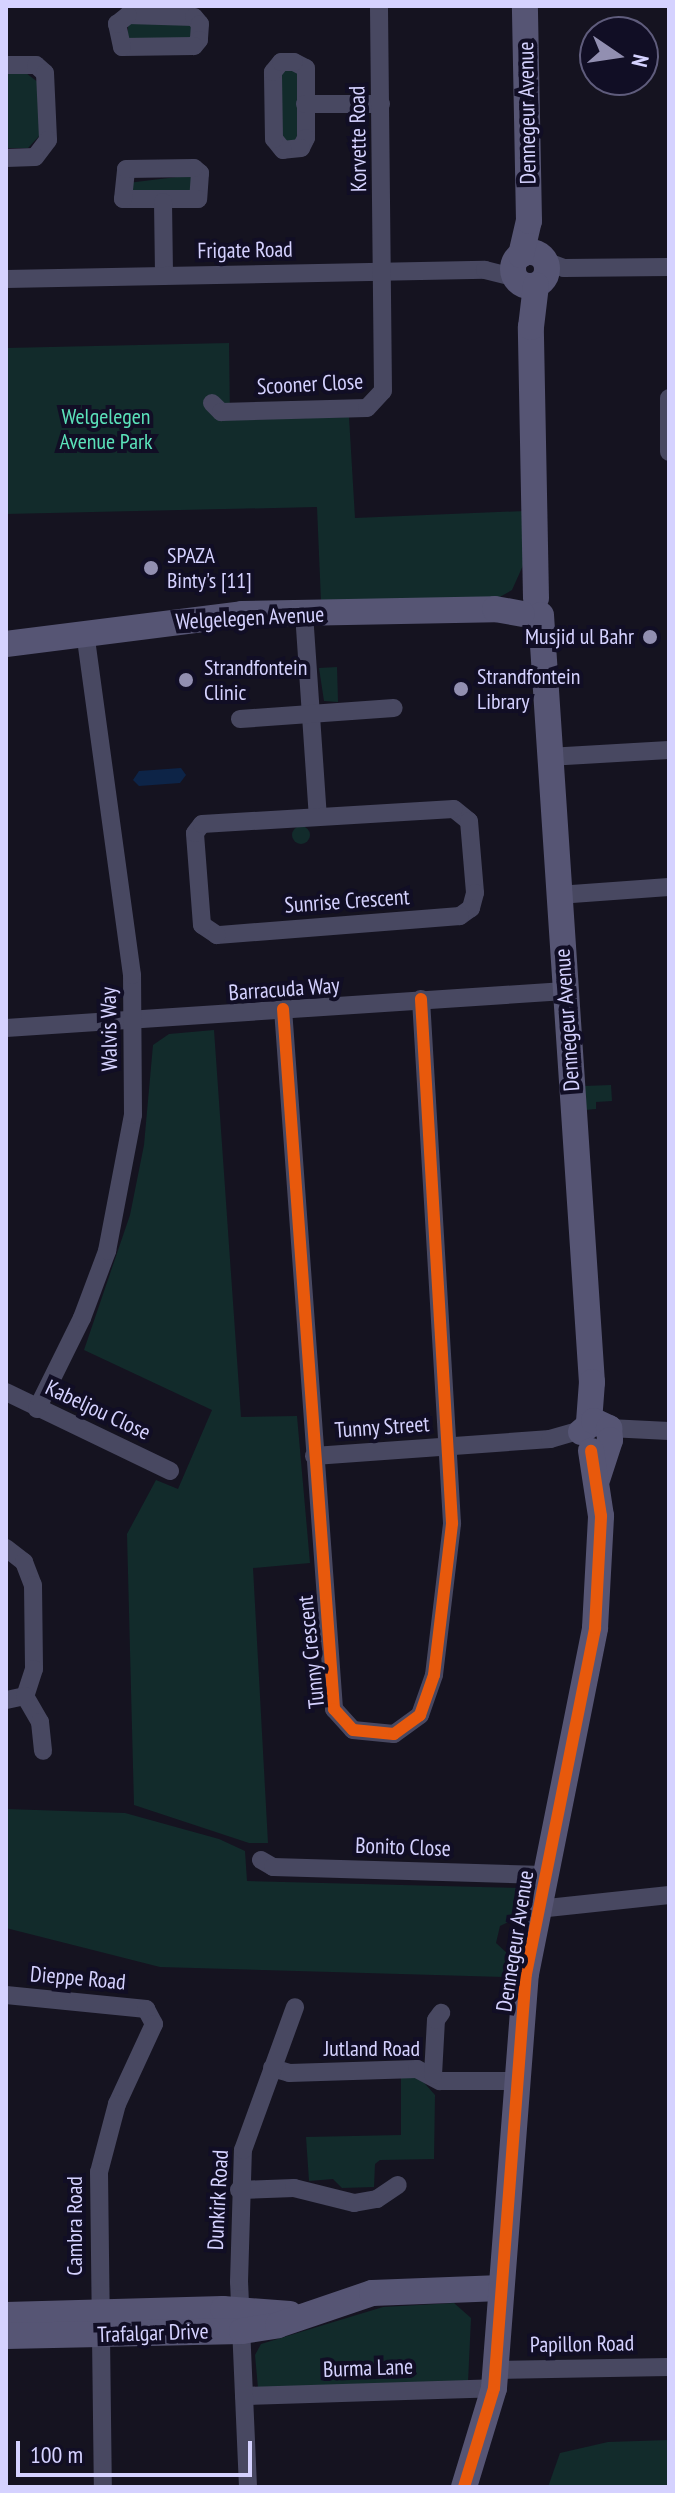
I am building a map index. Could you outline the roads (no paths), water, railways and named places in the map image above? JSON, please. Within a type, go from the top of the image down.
[{"type":"street","name":"Korvette Road","points":[[379,6],[384,272]]},
{"type":"street","name":"Dennegeur Avenue","points":[[464,2487],[495,2379],[517,2081],[538,1909],[595,1628],[596,1435],[540,647],[530,609],[534,269],[529,221],[525,6]]},
{"type":"street","points":[[6,65],[36,65],[45,73],[48,140],[35,157],[6,158]]},
{"type":"street","points":[[305,104],[381,104]]},
{"type":"street","points":[[163,202],[164,276]]},
{"type":"street","name":"Frigate Road","points":[[6,279],[669,267]]},
{"type":"street","name":"Scooner Close","points":[[212,403],[221,412],[375,404],[385,384],[384,272]]},
{"type":"street","points":[[669,398],[669,452]]},
{"type":"street","name":"Welgelegen Avenue","points":[[6,644],[242,614],[530,609]]},
{"type":"street","points":[[304,613],[318,817]]},
{"type":"street","name":"Walvis Way","points":[[37,1409],[82,1318],[107,1251],[133,1115],[134,1020],[85,633]]},
{"type":"street","points":[[240,719],[394,708]]},
{"type":"street","points":[[548,757],[669,750]]},
{"type":"street","name":"Sunrise Crescent","points":[[461,812],[469,821],[475,893],[471,908],[460,916],[217,935],[206,930],[195,833],[199,826],[318,817],[461,812]]},
{"type":"street","points":[[558,895],[669,887]]},
{"type":"street","name":"Barracuda Way","points":[[6,1028],[565,991]]},
{"type":"street","name":"Tunny Crescent","points":[[283,1009],[334,1709],[353,1730],[394,1734],[420,1715],[434,1675],[448,1583],[449,1446],[421,999]]},
{"type":"street","name":"Kabeljou Close","points":[[6,1392],[170,1471]]},
{"type":"street","name":"Tunny Street","points":[[314,1456],[661,1432]]},
{"type":"street","points":[[6,1548],[24,1562],[33,1585],[34,1669],[15,1698],[40,1722],[43,1751]]},
{"type":"street","name":"Bonito Close","points":[[261,1860],[273,1867],[545,1875]]},
{"type":"street","points":[[538,1909],[669,1895]]},
{"type":"street","name":"Dieppe Road","points":[[6,1995],[146,2009]]},
{"type":"street","name":"Dunkirk Road","points":[[248,2487],[239,2190],[243,2150],[295,2007]]},
{"type":"street","name":"Cambra Road","points":[[100,2324],[99,2172],[117,2104],[154,2024],[146,2009]]},
{"type":"street","points":[[433,2075],[436,2020],[441,2013]]},
{"type":"street","name":"Jutland Road","points":[[272,2068],[289,2073],[417,2069],[448,2082],[517,2081]]},
{"type":"street","points":[[239,2190],[294,2188],[354,2203],[377,2199],[398,2185]]},
{"type":"street","name":"Trafalgar Drive","points":[[6,2336],[100,2324],[242,2320],[298,2315],[372,2293],[501,2288]]},
{"type":"street","name":"Trafalgar Drive","points":[[6,2315],[100,2324]]},
{"type":"street","points":[[100,2324],[103,2487]]},
{"type":"street","name":"Papillon Road","points":[[495,2379],[669,2367]]},
{"type":"street","name":"Burma Lane","points":[[244,2396],[495,2379]]},
{"type":"water","points":[[181,768],[186,775],[180,783],[139,786],[133,780],[139,771]]},
{"type":"place","name":"SPAZA Binty's [11]","points":[[151,568]]},
{"type":"place","name":"Musjid ul Bahr","points":[[650,637]]},
{"type":"place","name":"Strandfontein Clinic","points":[[186,680]]},
{"type":"place","name":"Strandfontein Library","points":[[461,689]]},
{"type":"park label","name":"Welgelegen Avenue Park","points":[[106,428]]}]
